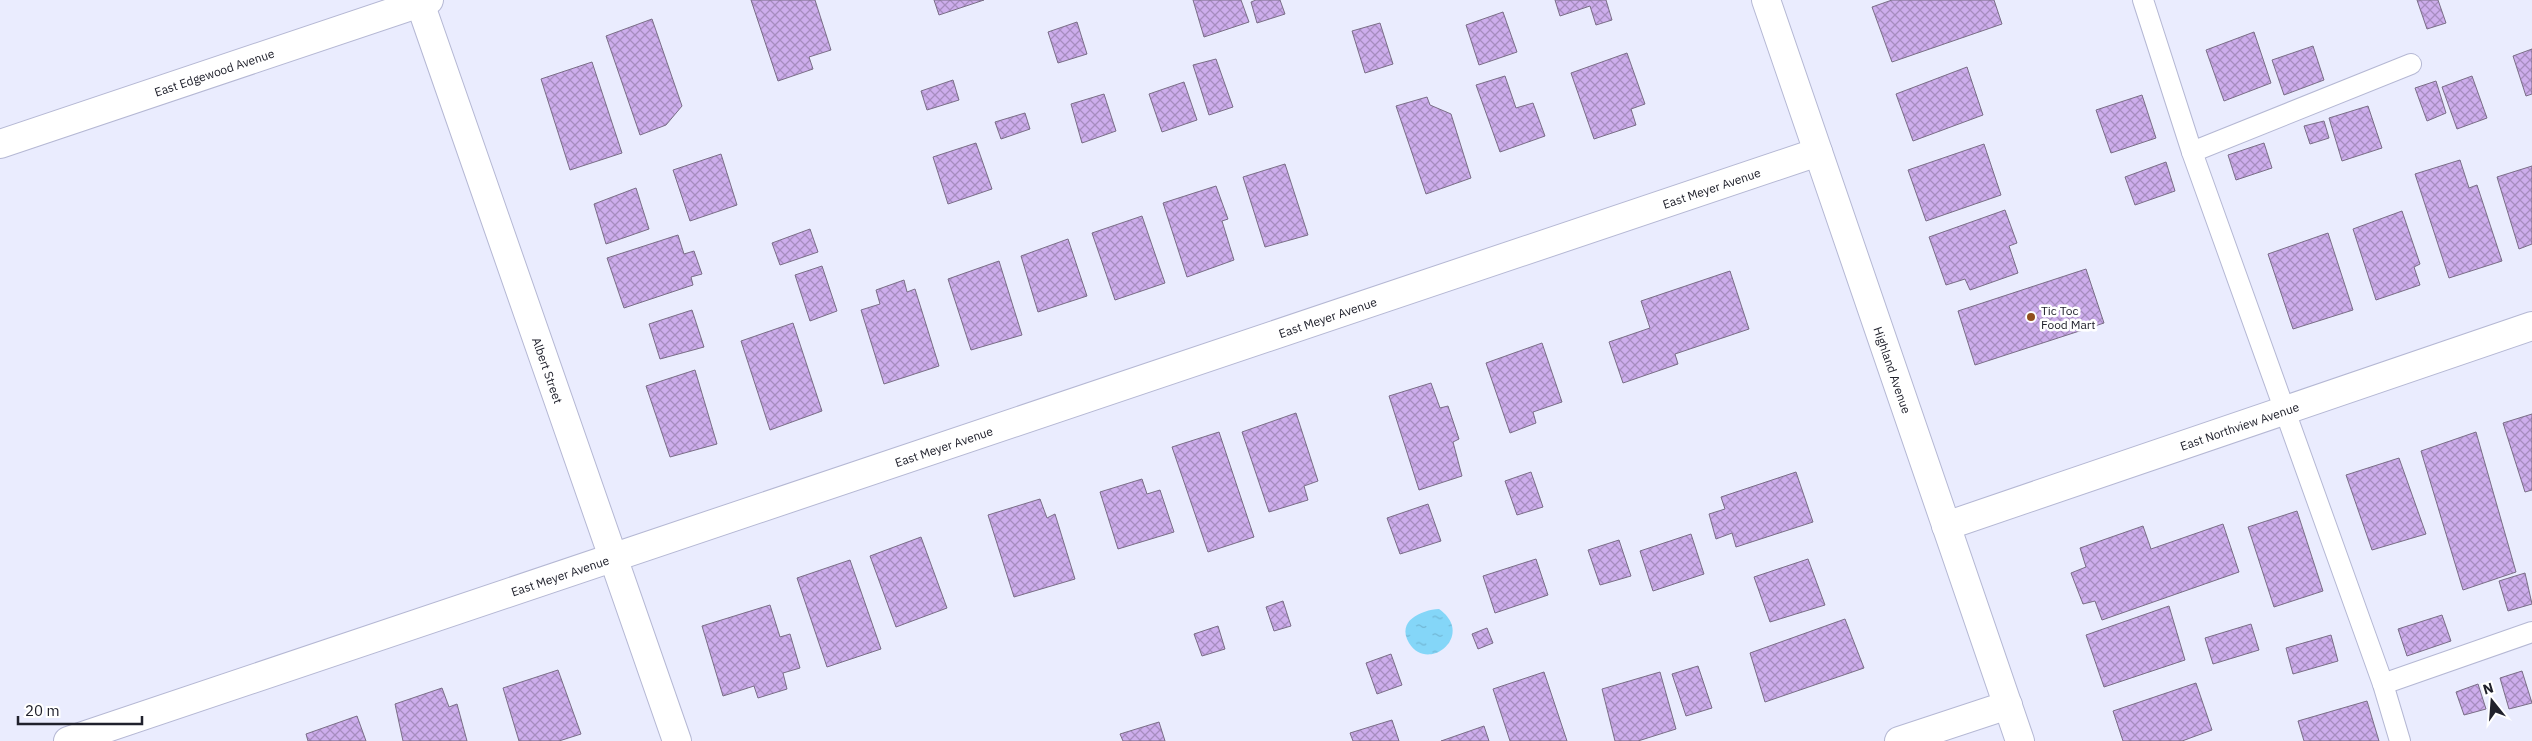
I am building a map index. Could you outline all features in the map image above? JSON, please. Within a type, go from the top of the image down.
[{"type":"street","name":"Highland Avenue","points":[[1766,0],[2020,741]]},
{"type":"street","name":"East Edgewood Avenue","points":[[0,144],[423,1]]},
{"type":"street","name":"Albert Street","points":[[423,1],[677,741]]},
{"type":"street","name":"East Meyer Avenue","points":[[68,741],[1818,152]]},
{"type":"street","name":"East Northview Avenue","points":[[1946,526],[2532,326]]},
{"type":"street","points":[[1899,741],[2008,705]]},
{"type":"lane","points":[[2143,0],[2192,152],[2383,684],[2400,741]]},
{"type":"lane","points":[[2192,152],[2411,64]]},
{"type":"lane","points":[[2383,684],[2532,632]]},
{"type":"water","points":[[1439,609],[1449,619],[1453,630],[1451,639],[1437,653],[1417,652],[1409,643],[1406,635],[1408,623],[1418,614]]},
{"type":"building","points":[[751,0],[815,0],[831,50],[809,57],[813,69],[778,81]]},
{"type":"building","points":[[934,0],[984,0],[939,15]]},
{"type":"building","points":[[1193,0],[1241,0],[1249,22],[1204,37]]},
{"type":"building","points":[[1256,0],[1280,0],[1285,14],[1257,23],[1251,2]]},
{"type":"building","points":[[1555,0],[1606,0],[1612,20],[1596,25],[1590,6],[1560,16]]},
{"type":"building","points":[[1892,0],[1994,0],[2002,24],[1892,62],[1872,7]]},
{"type":"building","points":[[2417,0],[2438,0],[2446,23],[2427,29]]},
{"type":"building","points":[[1503,12],[1517,52],[1479,65],[1466,25]]},
{"type":"building","points":[[652,19],[682,106],[666,125],[640,135],[606,36]]},
{"type":"building","points":[[1077,22],[1087,54],[1058,63],[1048,32]]},
{"type":"building","points":[[1380,23],[1393,64],[1365,73],[1352,31]]},
{"type":"building","points":[[2254,32],[2271,83],[2224,101],[2206,50]]},
{"type":"building","points":[[2313,46],[2324,80],[2284,95],[2272,60]]},
{"type":"building","points":[[2532,49],[2532,94],[2526,96],[2513,56]]},
{"type":"building","points":[[1627,53],[1645,104],[1631,109],[1636,125],[1594,139],[1571,73]]},
{"type":"building","points":[[1216,59],[1233,107],[1209,115],[1193,65]]},
{"type":"building","points":[[592,62],[622,153],[570,170],[541,79]]},
{"type":"building","points":[[1967,67],[1983,115],[1913,141],[1896,94]]},
{"type":"building","points":[[1505,76],[1516,108],[1533,103],[1545,136],[1500,152],[1476,85]]},
{"type":"building","points":[[2472,76],[2487,118],[2457,129],[2442,87]]},
{"type":"building","points":[[953,80],[959,100],[927,110],[921,91]]},
{"type":"building","points":[[2436,81],[2446,113],[2427,121],[2415,88]]},
{"type":"building","points":[[1184,82],[1197,120],[1162,132],[1149,94]]},
{"type":"building","points":[[1104,94],[1116,131],[1082,143],[1071,104]]},
{"type":"building","points":[[2142,95],[2156,138],[2111,153],[2096,110]]},
{"type":"building","points":[[1427,97],[1430,105],[1451,114],[1471,178],[1426,194],[1396,106]]},
{"type":"building","points":[[2368,106],[2382,148],[2342,161],[2329,118]]},
{"type":"building","points":[[1025,113],[1030,129],[1001,139],[995,122]]},
{"type":"building","points":[[2324,121],[2329,138],[2310,144],[2304,126]]},
{"type":"building","points":[[976,143],[992,189],[948,204],[933,157]]},
{"type":"building","points":[[2264,143],[2272,168],[2236,180],[2228,155]]},
{"type":"building","points":[[1984,144],[2001,195],[1926,221],[1908,170]]},
{"type":"building","points":[[721,154],[737,205],[690,221],[673,170]]},
{"type":"building","points":[[2460,160],[2469,188],[2477,185],[2502,261],[2449,278],[2415,174]]},
{"type":"building","points":[[2166,162],[2175,191],[2135,205],[2125,177]]},
{"type":"building","points":[[1285,164],[1308,235],[1265,247],[1243,177]]},
{"type":"building","points":[[2532,166],[2532,244],[2519,249],[2497,177]]},
{"type":"building","points":[[1216,186],[1228,219],[1222,221],[1234,260],[1187,277],[1163,203]]},
{"type":"building","points":[[636,188],[649,229],[606,244],[594,204]]},
{"type":"building","points":[[2005,210],[2017,243],[2009,246],[2018,273],[1970,290],[1965,279],[1946,285],[1929,237]]},
{"type":"building","points":[[2402,211],[2420,264],[2414,267],[2420,285],[2376,300],[2353,229]]},
{"type":"building","points":[[1142,216],[1165,283],[1115,300],[1092,233]]},
{"type":"building","points":[[810,229],[818,252],[780,265],[772,243]]},
{"type":"building","points":[[2328,233],[2353,310],[2293,329],[2268,254]]},
{"type":"building","points":[[678,235],[684,254],[694,251],[702,274],[691,277],[693,285],[624,308],[607,258]]},
{"type":"building","points":[[1068,239],[1087,296],[1038,312],[1021,256]]},
{"type":"building","points":[[999,261],[1022,335],[971,350],[948,279]]},
{"type":"building","points":[[822,266],[837,311],[810,321],[795,275]]},
{"type":"building","name":"Tic Toc Food Mart","points":[[2086,269],[2104,323],[1975,365],[1958,311]]},
{"type":"building","points":[[1730,271],[1749,329],[1675,354],[1678,364],[1623,383],[1609,342],[1650,328],[1641,301]]},
{"type":"building","points":[[904,280],[907,292],[915,289],[939,366],[884,384],[861,310],[880,304],[876,290]]},
{"type":"building","points":[[692,310],[704,347],[660,359],[649,324]]},
{"type":"building","points":[[793,323],[822,411],[770,430],[741,341]]},
{"type":"building","points":[[1542,343],[1562,402],[1533,412],[1536,423],[1510,433],[1486,363]]},
{"type":"building","points":[[695,370],[717,444],[670,457],[646,386]]},
{"type":"building","points":[[1431,383],[1440,408],[1448,406],[1459,439],[1453,442],[1462,476],[1419,490],[1389,396]]},
{"type":"building","points":[[1296,413],[1318,481],[1304,486],[1308,500],[1269,512],[1242,432]]},
{"type":"building","points":[[2532,414],[2532,490],[2525,492],[2503,423]]},
{"type":"building","points":[[1219,432],[1254,537],[1208,552],[1172,447]]},
{"type":"building","points":[[2476,432],[2516,572],[2463,590],[2421,451]]},
{"type":"building","points":[[2399,458],[2426,534],[2372,550],[2346,475]]},
{"type":"building","points":[[1531,472],[1543,507],[1517,515],[1505,481]]},
{"type":"building","points":[[1796,472],[1813,522],[1736,547],[1732,533],[1716,539],[1709,514],[1725,509],[1721,497]]},
{"type":"building","points":[[1142,479],[1147,494],[1160,490],[1174,532],[1118,549],[1100,492]]},
{"type":"building","points":[[1040,499],[1047,518],[1055,514],[1075,579],[1014,597],[988,515]]},
{"type":"building","points":[[1428,504],[1441,541],[1400,554],[1387,518]]},
{"type":"building","points":[[2297,511],[2323,591],[2274,607],[2248,527]]},
{"type":"building","points":[[2223,524],[2239,572],[2102,620],[2095,601],[2083,604],[2071,573],[2086,567],[2080,548],[2143,526],[2151,549]]},
{"type":"building","points":[[1691,534],[1704,574],[1653,591],[1640,551]]},
{"type":"building","points":[[921,537],[947,608],[896,627],[870,556]]},
{"type":"building","points":[[1619,540],[1631,576],[1600,585],[1588,550]]},
{"type":"building","points":[[1536,559],[1548,595],[1495,613],[1483,576]]},
{"type":"building","points":[[1808,559],[1825,605],[1770,622],[1754,577]]},
{"type":"building","points":[[850,560],[881,649],[827,667],[797,578]]},
{"type":"building","points":[[2525,573],[2532,604],[2508,611],[2499,581]]},
{"type":"building","points":[[1283,601],[1291,626],[1274,631],[1266,607]]},
{"type":"building","points":[[770,605],[780,637],[790,634],[800,668],[783,673],[787,689],[758,698],[754,686],[723,696],[702,626]]},
{"type":"building","points":[[2169,606],[2185,660],[2104,687],[2086,635]]},
{"type":"building","points":[[2442,615],[2451,641],[2407,656],[2398,629]]},
{"type":"building","points":[[1845,619],[1864,668],[1765,702],[1750,653]]},
{"type":"building","points":[[2251,624],[2259,650],[2213,664],[2205,638]]},
{"type":"building","points":[[1218,626],[1225,649],[1202,656],[1194,634]]},
{"type":"building","points":[[1487,628],[1493,643],[1478,649],[1472,634]]},
{"type":"building","points":[[2331,635],[2338,661],[2293,674],[2286,648]]},
{"type":"building","points":[[1391,654],[1402,685],[1377,694],[1366,663]]},
{"type":"building","points":[[1698,666],[1712,708],[1686,716],[1672,674]]},
{"type":"building","points":[[558,670],[581,734],[559,741],[519,741],[503,688]]},
{"type":"building","points":[[2522,671],[2532,703],[2509,709],[2500,678]]},
{"type":"building","points":[[1544,672],[1567,741],[1510,741],[1493,689]]},
{"type":"building","points":[[1660,672],[1676,729],[1638,741],[1615,741],[1602,689]]},
{"type":"building","points":[[2196,683],[2212,730],[2182,741],[2123,741],[2113,711]]},
{"type":"building","points":[[2478,684],[2486,709],[2464,715],[2456,692]]},
{"type":"building","points":[[442,688],[449,707],[457,704],[467,741],[403,741],[395,704]]},
{"type":"building","points":[[2367,701],[2379,741],[2304,741],[2298,721]]},
{"type":"building","points":[[357,716],[366,741],[308,741],[306,734]]},
{"type":"building","points":[[1392,720],[1399,741],[1353,741],[1350,733]]},
{"type":"building","points":[[1159,722],[1165,741],[1123,741],[1120,734]]},
{"type":"building","points":[[1484,726],[1489,741],[1441,741]]},
{"type":"place","name":"Tic Toc Food Mart","points":[[2031,317]]}]
